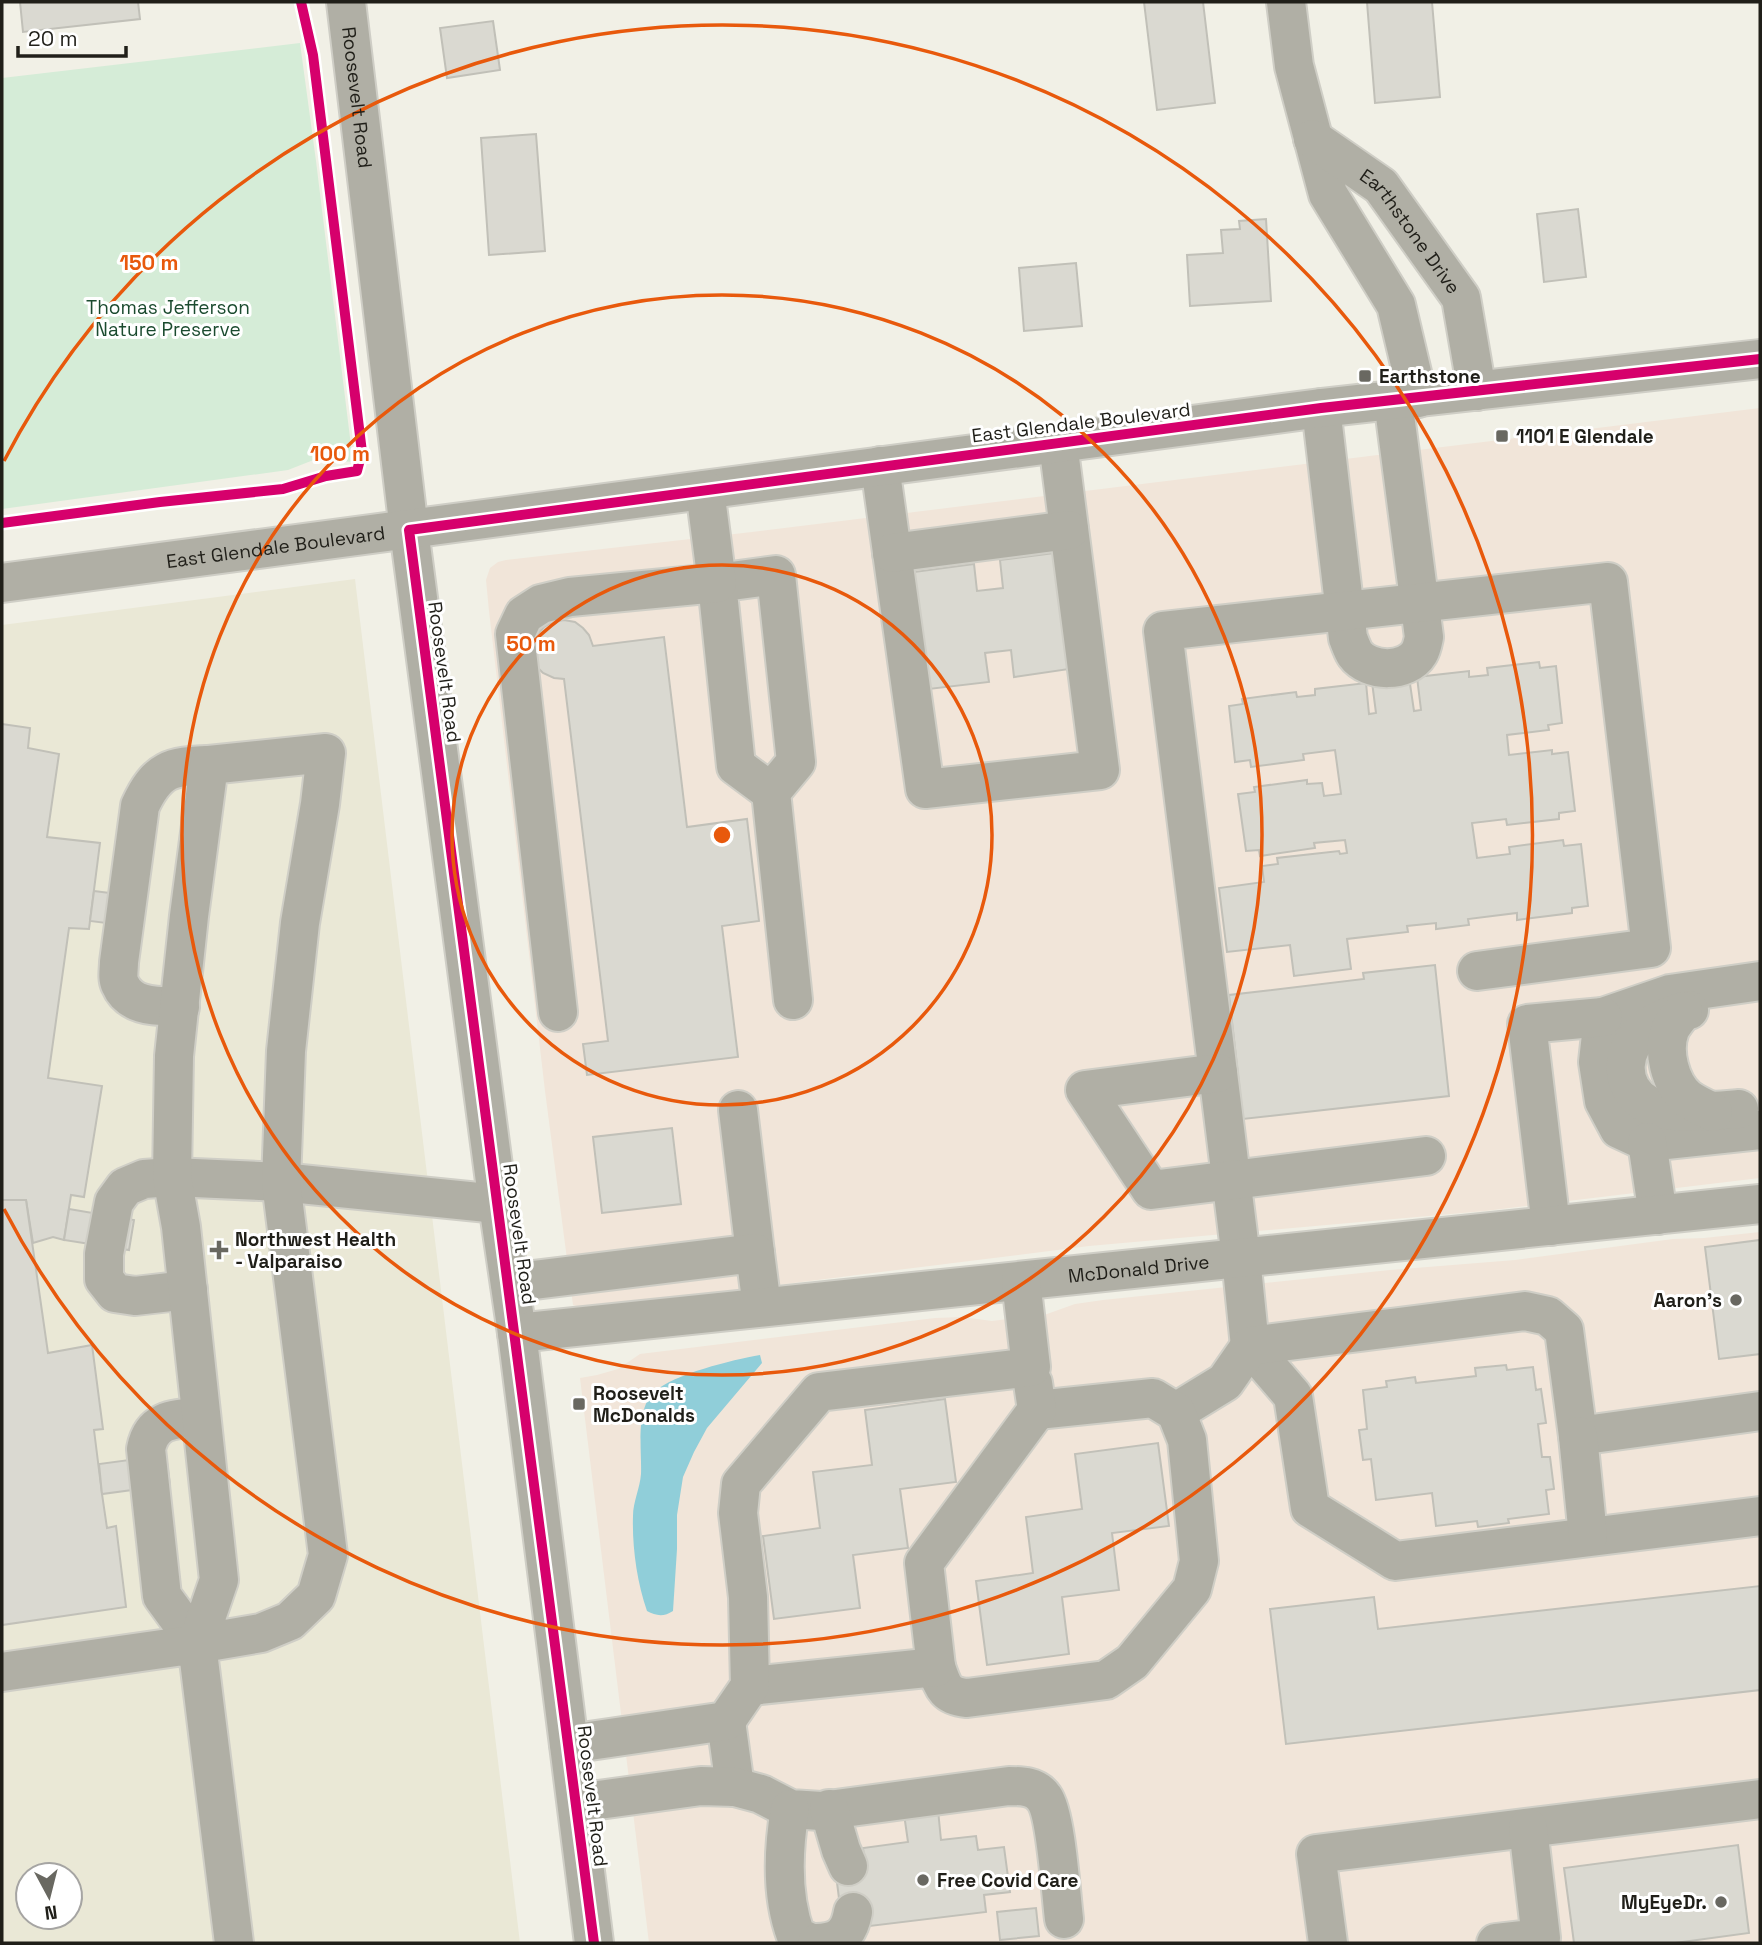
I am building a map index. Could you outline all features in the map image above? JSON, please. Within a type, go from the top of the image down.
[{"type":"street","name":"Roosevelt Road","points":[[346,2],[408,530],[517,1333],[594,1943]]},
{"type":"street","name":"Earthstone Drive","points":[[1286,2],[1294,66],[1328,194],[1396,305],[1424,636],[1420,652],[1410,663],[1398,667],[1368,665],[1356,655],[1348,638],[1344,611]]},
{"type":"street","name":"Earthstone Drive","points":[[1312,139],[1381,186],[1461,298],[1477,391]]},
{"type":"street","name":"East Glendale Boulevard","points":[[2,583],[1321,408],[1760,359]]},
{"type":"street","points":[[1321,408],[1344,611]]},
{"type":"street","points":[[880,466],[925,789],[1100,770],[1058,443]]},
{"type":"street","points":[[705,490],[718,583],[736,766],[771,792]]},
{"type":"street","points":[[892,553],[1069,530]]},
{"type":"street","points":[[558,1012],[515,634],[524,615],[541,604],[570,597],[776,575],[796,762],[771,792],[793,1000]]},
{"type":"street","points":[[1477,971],[1651,948],[1608,582],[1163,631],[1250,1346],[1293,1396],[1310,1508],[1395,1561],[1760,1516]]},
{"type":"street","points":[[2,1672],[261,1633],[290,1621],[316,1597],[328,1555],[281,1182],[286,1051],[300,923],[326,753],[180,766],[162,775],[148,788],[140,806],[119,962],[119,983],[130,999],[147,1005],[180,1007]]},
{"type":"street","points":[[209,765],[174,1056],[172,1177],[181,1227],[219,1580],[197,1644],[234,1943]]},
{"type":"street","points":[[1551,1226],[1527,1024],[1603,1017],[1760,981]]},
{"type":"street","points":[[1760,1001],[1676,1002],[1635,1040],[1627,1056],[1627,1083],[1648,1105],[1672,1111],[1713,1112],[1760,1107]]},
{"type":"street","points":[[1676,1002],[1668,1038],[1670,1069],[1677,1086],[1686,1097],[1713,1112]]},
{"type":"street","points":[[1603,1017],[1598,1062],[1604,1101],[1619,1129],[1647,1142],[1760,1130]]},
{"type":"street","points":[[1218,1073],[1085,1090],[1151,1189],[1426,1156]]},
{"type":"street","points":[[738,1110],[762,1307]]},
{"type":"street","points":[[1647,1142],[1658,1215]]},
{"type":"street","points":[[188,1290],[135,1296],[115,1293],[104,1279],[104,1254],[114,1202],[125,1187],[144,1179],[172,1177],[281,1182],[498,1204]]},
{"type":"street","name":"McDonald Drive","points":[[517,1333],[1760,1205]]},
{"type":"street","points":[[510,1283],[755,1253]]},
{"type":"street","points":[[1021,1281],[1037,1410],[924,1563],[936,1667],[943,1688],[956,1697],[967,1698],[1106,1680],[1132,1662],[1192,1589],[1199,1561],[1186,1440],[1176,1412],[1153,1398],[1037,1410]]},
{"type":"street","points":[[1176,1412],[1225,1382],[1250,1346],[1525,1311],[1548,1316],[1564,1330],[1588,1536]]},
{"type":"street","points":[[734,1787],[726,1721],[750,1686],[748,1597],[738,1513],[741,1484],[819,1392],[1031,1367]]},
{"type":"street","points":[[1578,1436],[1760,1411]]},
{"type":"street","points":[[197,1644],[162,1596],[146,1449],[149,1436],[159,1426],[173,1420],[201,1417]]},
{"type":"street","points":[[750,1686],[936,1667]]},
{"type":"street","points":[[569,1744],[726,1721]]},
{"type":"street","points":[[577,1803],[701,1786],[734,1787],[761,1794],[790,1809],[821,1811],[1009,1786],[1030,1787],[1044,1797],[1051,1815],[1064,1919]]},
{"type":"street","points":[[1328,1943],[1316,1854],[1760,1799]]},
{"type":"street","points":[[790,1809],[785,1839],[785,1873],[806,1936],[825,1943],[843,1937],[850,1928],[853,1912]]},
{"type":"street","points":[[830,1809],[848,1866]]},
{"type":"street","points":[[1496,1943],[1541,1938],[1528,1828]]},
{"type":"shaded area","points":[[1760,408],[1760,1178],[1485,1211],[1089,1246],[609,1306],[583,1308],[573,1305],[489,611],[486,580],[490,568],[506,560]]},
{"type":"shaded area","name":"Northwest Health - Valparaiso","points":[[355,579],[520,1943],[2,1943],[2,625]]},
{"type":"shaded area","points":[[1760,1232],[1760,1943],[649,1943],[580,1378],[618,1369],[640,1354],[935,1318],[962,1317],[992,1321],[1047,1314],[1075,1304],[1103,1300],[1390,1270],[1515,1260],[1673,1239]]},
{"type":"green space","name":"Thomas Jefferson Nature Preserve","points":[[300,43],[353,462],[316,459],[288,470],[2,509],[2,78]]},
{"type":"water","points":[[760,1355],[762,1363],[707,1428],[683,1477],[677,1515],[673,1611],[663,1615],[650,1613],[643,1600],[638,1576],[633,1528],[633,1511],[641,1474],[644,1409],[654,1392],[675,1379],[719,1364]]},
{"type":"building","points":[[20,2],[138,2],[140,19],[23,32]]},
{"type":"building","points":[[1144,2],[1203,2],[1215,103],[1157,110]]},
{"type":"building","points":[[1367,2],[1432,2],[1440,97],[1375,103]]},
{"type":"building","points":[[493,21],[500,70],[447,78],[440,28]]},
{"type":"building","points":[[536,134],[545,251],[489,255],[481,138]]},
{"type":"building","points":[[1578,209],[1586,277],[1544,282],[1537,214]]},
{"type":"building","points":[[1266,219],[1271,301],[1190,306],[1187,255],[1223,253],[1221,230],[1240,229],[1239,221]]},
{"type":"building","points":[[1076,263],[1082,326],[1024,331],[1019,268]]},
{"type":"building","points":[[1062,552],[1076,668],[1014,677],[1011,650],[985,653],[989,682],[929,689],[914,572],[974,564],[977,591],[1003,588],[1000,560]]},
{"type":"building","points":[[564,620],[575,622],[583,628],[593,646],[664,637],[687,827],[747,819],[759,921],[722,926],[738,1057],[587,1075],[583,1044],[608,1041],[564,679],[543,673],[535,665],[533,645],[536,635],[544,627]]},
{"type":"building","points":[[1539,662],[1540,668],[1556,666],[1562,723],[1548,725],[1549,730],[1507,735],[1509,755],[1552,750],[1552,754],[1568,752],[1575,811],[1559,813],[1559,819],[1507,825],[1506,819],[1472,823],[1477,858],[1510,854],[1509,847],[1563,840],[1564,846],[1581,844],[1588,906],[1572,908],[1572,913],[1517,920],[1517,913],[1468,919],[1469,925],[1436,929],[1436,923],[1407,926],[1408,932],[1347,939],[1351,969],[1294,976],[1290,945],[1227,952],[1219,888],[1264,882],[1262,866],[1278,864],[1277,858],[1339,851],[1340,854],[1347,853],[1345,840],[1314,843],[1315,848],[1260,856],[1259,850],[1246,851],[1238,794],[1255,792],[1254,787],[1307,780],[1307,784],[1322,783],[1324,796],[1341,794],[1335,750],[1303,754],[1304,760],[1251,767],[1250,760],[1235,762],[1229,706],[1243,704],[1242,699],[1296,692],[1297,697],[1315,695],[1315,689],[1366,683],[1369,714],[1376,713],[1372,682],[1409,677],[1414,711],[1421,710],[1417,677],[1469,671],[1469,677],[1488,675],[1487,668]]},
{"type":"building","points":[[2,724],[30,728],[28,748],[59,754],[47,837],[100,843],[89,929],[69,928],[48,1078],[102,1086],[84,1197],[71,1195],[64,1240],[53,1237],[33,1243],[26,1200],[2,1200]]},
{"type":"building","points":[[94,891],[142,897],[138,927],[90,921]]},
{"type":"building","points":[[1435,965],[1449,1096],[1243,1119],[1229,995],[1364,979],[1363,973]]},
{"type":"building","points":[[672,1128],[681,1204],[602,1213],[593,1137]]},
{"type":"building","points":[[2,1200],[26,1200],[48,1353],[92,1345],[103,1429],[94,1430],[102,1494],[107,1528],[116,1526],[126,1607],[2,1625]]},
{"type":"building","points":[[69,1209],[134,1220],[129,1250],[64,1240]]},
{"type":"building","name":"Aaron's","points":[[1760,1240],[1760,1354],[1719,1359],[1705,1247]]},
{"type":"building","points":[[1506,1365],[1507,1370],[1533,1367],[1536,1390],[1541,1389],[1546,1423],[1538,1424],[1542,1457],[1550,1457],[1554,1489],[1546,1490],[1549,1514],[1508,1519],[1509,1523],[1478,1527],[1477,1521],[1436,1526],[1432,1493],[1376,1500],[1371,1459],[1363,1460],[1359,1430],[1367,1429],[1363,1390],[1387,1387],[1386,1381],[1415,1377],[1416,1383],[1476,1376],[1475,1368]]},
{"type":"building","points":[[945,1399],[956,1482],[900,1489],[908,1548],[853,1555],[860,1608],[774,1619],[763,1536],[820,1528],[813,1472],[872,1465],[865,1410]]},
{"type":"building","points":[[1158,1443],[1169,1526],[1112,1533],[1119,1590],[1062,1597],[1069,1654],[987,1665],[976,1581],[1033,1573],[1026,1517],[1082,1509],[1075,1454]]},
{"type":"building","points":[[166,1455],[170,1485],[102,1494],[99,1464]]},
{"type":"building","points":[[1760,1586],[1760,1690],[1286,1744],[1270,1609],[1374,1597],[1378,1629]]},
{"type":"building","name":"Free Covid Care","points":[[938,1810],[941,1840],[976,1836],[978,1850],[1004,1847],[1010,1892],[984,1895],[986,1912],[870,1926],[868,1910],[841,1914],[835,1867],[865,1864],[863,1848],[908,1842],[904,1814]]},
{"type":"building","points":[[1738,1845],[1749,1933],[1675,1943],[1574,1943],[1564,1868]]},
{"type":"building","points":[[1036,1908],[1039,1936],[1000,1940],[997,1912]]},
{"type":"cycle path","points":[[2,523],[283,489],[326,476],[357,471],[362,452],[313,55],[301,2]]},
{"type":"cycle path","points":[[594,1943],[409,530],[1321,408],[1760,359]]},
{"type":"place","name":"Earthstone","points":[[1365,376]]},
{"type":"place","name":"1101 E Glendale","points":[[1502,436]]},
{"type":"place","name":"Northwest Health - Valparaiso","points":[[219,1250]]},
{"type":"place","name":"Aaron's","points":[[1736,1300]]},
{"type":"place","name":"Roosevelt McDonalds","points":[[579,1404]]},
{"type":"place","name":"Free Covid Care","points":[[923,1880]]},
{"type":"place","name":"MyEyeDr.","points":[[1721,1902]]}]
